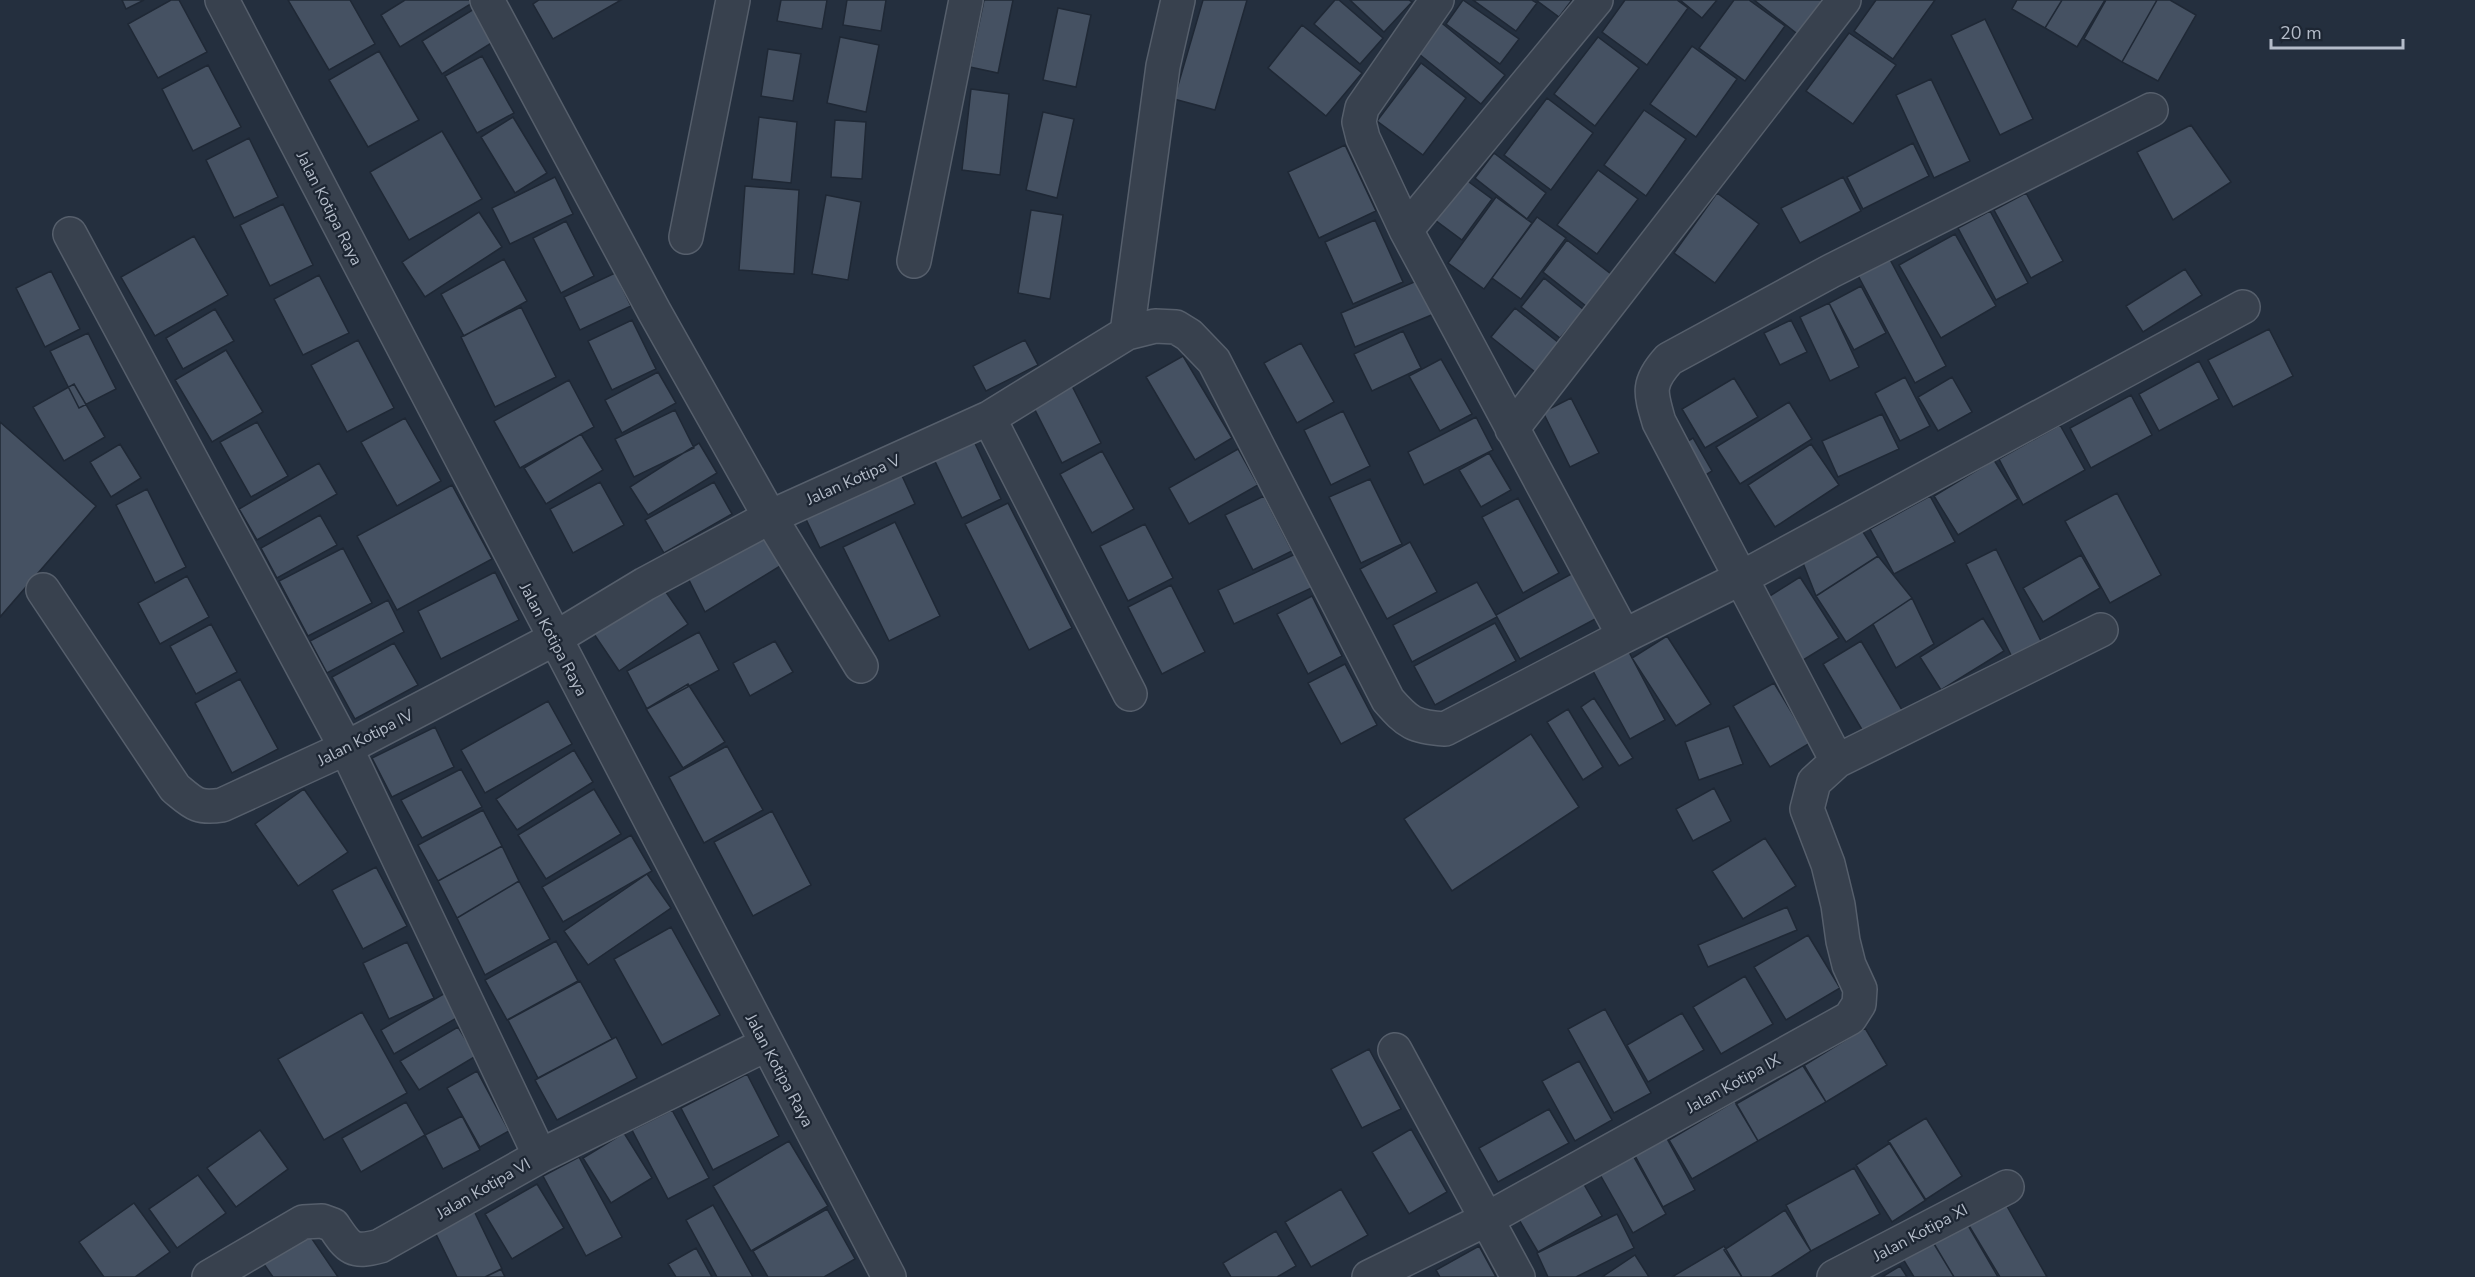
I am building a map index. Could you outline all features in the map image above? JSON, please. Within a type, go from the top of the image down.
[{"type":"street","name":"Jalan Kotipa Raya","points":[[222,0],[889,1277]]},
{"type":"street","points":[[487,0],[654,311],[770,517],[861,666]]},
{"type":"street","points":[[686,237],[733,0]]},
{"type":"street","points":[[914,261],[966,0]]},
{"type":"street","points":[[1178,0],[1163,66],[1141,329],[1176,327],[1189,334],[1214,361],[1388,700],[1402,717],[1422,728],[1445,729],[1741,578],[2243,307]]},
{"type":"street","points":[[1437,0],[1362,108],[1359,122],[1363,138],[1406,230],[1624,636]]},
{"type":"street","points":[[1406,230],[1596,0]]},
{"type":"street","points":[[1512,429],[1844,0]]},
{"type":"street","points":[[1838,761],[1659,422],[1652,396],[1655,374],[1669,359],[1831,271],[2151,110]]},
{"type":"street","points":[[70,234],[346,748],[540,1156]]},
{"type":"street","name":"Jalan Kotipa V","points":[[554,639],[645,584],[770,517],[989,418],[1141,329]]},
{"type":"street","points":[[989,418],[1130,694]]},
{"type":"street","name":"Jalan Kotipa IV","points":[[43,590],[175,788],[192,802],[205,808],[222,805],[346,748],[554,639]]},
{"type":"street","name":"Jalan Kotipa IX","points":[[1369,1277],[1487,1219],[1850,1018],[1860,1004],[1860,989],[1849,965],[1828,864],[1807,809],[1814,782],[1838,761],[2102,630]]},
{"type":"street","name":"Jalan Kotipa VI","points":[[209,1277],[291,1227],[311,1220],[333,1225],[348,1247],[356,1250],[380,1246],[540,1156],[766,1044]]},
{"type":"street","points":[[1395,1050],[1518,1277]]},
{"type":"street","name":"Jalan Kotipa XI","points":[[1834,1277],[2007,1187]]},
{"type":"building","points":[[122,0],[144,0],[126,9]]},
{"type":"building","points":[[171,0],[179,0],[207,52],[158,78],[128,24]]},
{"type":"building","points":[[288,0],[350,0],[375,44],[329,70]]},
{"type":"building","points":[[405,0],[473,0],[474,2],[400,47],[381,15]]},
{"type":"building","points":[[539,0],[621,0],[553,39],[533,4]]},
{"type":"building","points":[[781,0],[827,0],[822,29],[777,21]]},
{"type":"building","points":[[847,0],[886,0],[881,31],[843,25]]},
{"type":"building","points":[[984,0],[1013,0],[998,73],[970,67]]},
{"type":"building","points":[[1203,0],[1247,0],[1215,110],[1174,99]]},
{"type":"building","points":[[1335,0],[1339,0],[1383,38],[1360,64],[1314,24]]},
{"type":"building","points":[[1350,0],[1409,0],[1412,2],[1384,32]]},
{"type":"building","points":[[1463,0],[1519,39],[1500,64],[1446,24]]},
{"type":"building","points":[[1473,0],[1532,0],[1537,3],[1516,31]]},
{"type":"building","points":[[1536,0],[1572,0],[1559,17]]},
{"type":"building","points":[[1625,0],[1677,0],[1688,8],[1647,65],[1602,32]]},
{"type":"building","points":[[1680,0],[1717,0],[1702,18]]},
{"type":"building","points":[[1734,0],[1749,0],[1785,26],[1745,81],[1699,48]]},
{"type":"building","points":[[1754,0],[1827,0],[1800,36]]},
{"type":"building","points":[[1876,0],[1935,0],[1893,59],[1854,31]]},
{"type":"building","points":[[2017,0],[2062,0],[2045,28],[2012,9]]},
{"type":"building","points":[[2062,0],[2105,0],[2077,47],[2045,28]]},
{"type":"building","points":[[2106,0],[2157,0],[2122,62],[2084,39]]},
{"type":"building","points":[[2157,0],[2170,0],[2196,15],[2158,81],[2122,62]]},
{"type":"building","points":[[1058,8],[1091,15],[1076,87],[1043,80]]},
{"type":"building","points":[[474,9],[493,42],[442,74],[422,41]]},
{"type":"building","points":[[1985,19],[2033,119],[2000,135],[1951,35]]},
{"type":"building","points":[[1438,20],[1505,75],[1481,104],[1414,50]]},
{"type":"building","points":[[1302,25],[1362,73],[1326,116],[1268,68]]},
{"type":"building","points":[[1849,33],[1896,65],[1853,124],[1806,91]]},
{"type":"building","points":[[840,37],[879,45],[866,112],[827,103]]},
{"type":"building","points":[[1598,37],[1639,68],[1595,126],[1554,94]]},
{"type":"building","points":[[1692,46],[1737,79],[1696,137],[1650,104]]},
{"type":"building","points":[[768,49],[801,54],[793,101],[761,96]]},
{"type":"building","points":[[379,51],[419,120],[368,147],[329,80]]},
{"type":"building","points":[[482,56],[514,113],[477,133],[445,76]]},
{"type":"building","points":[[1421,63],[1466,98],[1423,155],[1377,121]]},
{"type":"building","points":[[208,65],[241,127],[193,151],[162,89]]},
{"type":"building","points":[[1931,79],[1970,161],[1934,178],[1896,95]]},
{"type":"building","points":[[971,89],[1009,94],[1000,175],[962,170]]},
{"type":"building","points":[[1547,98],[1593,133],[1551,190],[1504,155]]},
{"type":"building","points":[[1644,110],[1686,139],[1646,196],[1604,165]]},
{"type":"building","points":[[1043,112],[1074,119],[1057,198],[1026,190]]},
{"type":"building","points":[[513,117],[547,173],[515,193],[481,137]]},
{"type":"building","points":[[759,117],[797,122],[791,183],[752,179]]},
{"type":"building","points":[[835,120],[866,122],[862,179],[831,177]]},
{"type":"building","points":[[2191,125],[2231,182],[2173,220],[2137,152]]},
{"type":"building","points":[[442,131],[482,199],[409,240],[370,172]]},
{"type":"building","points":[[249,138],[278,197],[234,218],[206,160]]},
{"type":"building","points":[[1913,143],[1929,176],[1863,209],[1847,177]]},
{"type":"building","points":[[1345,145],[1376,211],[1319,238],[1288,172]]},
{"type":"building","points":[[1494,153],[1546,193],[1527,219],[1475,178]]},
{"type":"building","points":[[1598,170],[1638,199],[1597,254],[1557,225]]},
{"type":"building","points":[[555,177],[573,214],[510,244],[492,208]]},
{"type":"building","points":[[1462,177],[1492,199],[1462,240],[1431,217]]},
{"type":"building","points":[[1843,177],[1861,211],[1800,243],[1781,208]]},
{"type":"building","points":[[745,186],[799,190],[794,274],[739,270]]},
{"type":"building","points":[[1717,193],[1759,224],[1715,283],[1674,253]]},
{"type":"building","points":[[2026,193],[2063,261],[2031,278],[1994,210]]},
{"type":"building","points":[[826,195],[861,202],[848,280],[812,274]]},
{"type":"building","points":[[1496,197],[1532,223],[1484,289],[1448,263]]},
{"type":"building","points":[[283,204],[313,265],[270,286],[240,225]]},
{"type":"building","points":[[1031,210],[1063,215],[1050,299],[1018,293]]},
{"type":"building","points":[[1990,211],[2028,283],[1996,300],[1958,228]]},
{"type":"building","points":[[479,212],[502,247],[425,297],[402,262]]},
{"type":"building","points":[[1537,217],[1566,238],[1521,299],[1492,278]]},
{"type":"building","points":[[1375,220],[1403,282],[1353,304],[1325,242]]},
{"type":"building","points":[[566,221],[594,276],[561,293],[533,238]]},
{"type":"building","points":[[1955,234],[1996,306],[1941,338],[1899,265]]},
{"type":"building","points":[[194,236],[228,295],[155,336],[121,277]]},
{"type":"building","points":[[1567,240],[1611,274],[1586,306],[1543,272]]},
{"type":"building","points":[[1885,250],[1946,366],[1915,383],[1853,266]]},
{"type":"building","points":[[504,259],[527,301],[464,336],[441,294]]},
{"type":"building","points":[[2185,269],[2202,295],[2143,332],[2126,306]]},
{"type":"building","points":[[51,271],[80,329],[45,347],[16,288]]},
{"type":"building","points":[[615,273],[631,306],[580,330],[564,297]]},
{"type":"building","points":[[319,275],[349,333],[303,355],[274,299]]},
{"type":"building","points":[[1426,277],[1441,311],[1355,347],[1341,313]]},
{"type":"building","points":[[1544,278],[1584,310],[1560,338],[1521,307]]},
{"type":"building","points":[[1861,286],[1886,333],[1854,350],[1829,303]]},
{"type":"building","points":[[1829,303],[1859,367],[1830,381],[1800,317]]},
{"type":"building","points":[[521,307],[556,377],[495,407],[461,337]]},
{"type":"building","points":[[1515,308],[1559,343],[1535,372],[1491,337]]},
{"type":"building","points":[[215,309],[234,341],[183,369],[166,338]]},
{"type":"building","points":[[632,320],[656,369],[612,390],[588,341]]},
{"type":"building","points":[[1791,320],[1807,352],[1780,365],[1764,333]]},
{"type":"building","points":[[2269,329],[2293,376],[2233,407],[2208,360]]},
{"type":"building","points":[[1403,331],[1421,368],[1372,391],[1354,354]]},
{"type":"building","points":[[88,333],[116,389],[79,408],[50,351]]},
{"type":"building","points":[[358,340],[394,408],[347,432],[311,365]]},
{"type":"building","points":[[1025,340],[1038,365],[986,391],[973,366]]},
{"type":"building","points":[[1301,343],[1334,402],[1297,423],[1264,363]]},
{"type":"building","points":[[226,350],[263,412],[212,442],[175,380]]},
{"type":"building","points":[[1183,356],[1232,438],[1195,460],[1146,377]]},
{"type":"building","points":[[1441,359],[1472,414],[1440,431],[1409,376]]},
{"type":"building","points":[[2199,361],[2219,399],[2159,431],[2139,394]]},
{"type":"building","points":[[658,372],[676,403],[622,433],[605,400]]},
{"type":"building","points":[[1905,377],[1930,426],[1900,441],[1875,393]]},
{"type":"building","points":[[1952,377],[1972,412],[1938,431],[1918,397]]},
{"type":"building","points":[[1734,378],[1758,417],[1705,448],[1682,409]]},
{"type":"building","points":[[569,380],[594,427],[520,468],[494,421]]},
{"type":"building","points":[[74,384],[105,437],[64,461],[33,407]]},
{"type":"building","points":[[1071,384],[1101,443],[1062,463],[1032,404]]},
{"type":"building","points":[[2131,395],[2152,435],[2091,468],[2070,428]]},
{"type":"building","points":[[1571,398],[1599,453],[1570,467],[1543,412]]},
{"type":"building","points":[[1789,402],[1812,439],[1740,484],[1716,447]]},
{"type":"building","points":[[675,410],[694,448],[634,477],[615,439]]},
{"type":"building","points":[[1343,411],[1370,466],[1331,485],[1304,430]]},
{"type":"building","points":[[1882,414],[1899,449],[1838,477],[1822,441]]},
{"type":"building","points":[[1476,417],[1493,450],[1424,485],[1408,452]]},
{"type":"building","points":[[405,418],[441,481],[397,506],[361,442]]},
{"type":"building","points":[[0,422],[96,506],[0,617]]},
{"type":"building","points":[[257,422],[288,476],[251,497],[220,442]]},
{"type":"building","points":[[2060,425],[2085,470],[2023,505],[1999,459]]},
{"type":"building","points":[[581,434],[603,470],[546,504],[524,468]]},
{"type":"building","points":[[972,437],[1001,499],[962,518],[932,455]]},
{"type":"building","points":[[1693,438],[1712,471],[1696,481],[1676,448]]},
{"type":"building","points":[[699,443],[717,473],[648,515],[630,487]]},
{"type":"building","points":[[120,444],[141,478],[111,497],[90,462]]},
{"type":"building","points":[[1811,444],[1839,485],[1775,527],[1748,485]]},
{"type":"building","points":[[1238,449],[1258,485],[1189,524],[1169,488]]},
{"type":"building","points":[[1102,451],[1134,509],[1092,533],[1060,474]]},
{"type":"building","points":[[1489,453],[1511,490],[1481,507],[1459,470]]},
{"type":"building","points":[[1994,460],[2018,499],[1958,535],[1934,496]]},
{"type":"building","points":[[319,463],[337,494],[257,540],[239,509]]},
{"type":"building","points":[[897,465],[915,504],[820,548],[801,509]]},
{"type":"building","points":[[1370,479],[1402,544],[1361,563],[1329,497]]},
{"type":"building","points":[[600,482],[624,525],[573,553],[550,509]]},
{"type":"building","points":[[714,482],[732,514],[664,553],[645,520]]},
{"type":"building","points":[[452,485],[492,559],[397,610],[357,536]]},
{"type":"building","points":[[147,489],[186,567],[155,583],[116,505]]},
{"type":"building","points":[[2117,493],[2161,575],[2110,603],[2065,521]]},
{"type":"building","points":[[1264,496],[1292,551],[1253,570],[1225,515]]},
{"type":"building","points":[[1930,496],[1955,542],[1894,574],[1870,529]]},
{"type":"building","points":[[1518,498],[1559,573],[1523,593],[1482,517]]},
{"type":"building","points":[[1008,503],[1072,628],[1029,650],[965,524]]},
{"type":"building","points":[[320,515],[337,545],[277,578],[261,548]]},
{"type":"building","points":[[895,522],[940,616],[889,641],[843,547]]},
{"type":"building","points":[[1145,524],[1173,578],[1128,601],[1100,546]]},
{"type":"building","points":[[772,526],[790,560],[705,612],[684,570]]},
{"type":"building","points":[[1860,527],[1878,556],[1816,596],[1803,563]]},
{"type":"building","points":[[1410,542],[1437,592],[1387,619],[1360,569]]},
{"type":"building","points":[[343,548],[372,603],[308,636],[279,581]]},
{"type":"building","points":[[1996,549],[2043,645],[2013,659],[1966,564]]},
{"type":"building","points":[[1304,550],[1320,584],[1234,624],[1218,590]]},
{"type":"building","points":[[2081,555],[2100,588],[2043,622],[2023,588]]},
{"type":"building","points":[[1878,556],[1912,598],[1846,642],[1816,596]]},
{"type":"building","points":[[495,572],[519,620],[441,659],[418,611]]},
{"type":"building","points":[[1575,572],[1599,617],[1520,659],[1496,615]]},
{"type":"building","points":[[187,576],[209,617],[160,644],[138,603]]},
{"type":"building","points":[[1800,577],[1839,638],[1795,665],[1757,604]]},
{"type":"building","points":[[659,582],[688,624],[619,671],[590,628]]},
{"type":"building","points":[[1477,582],[1497,617],[1412,662],[1393,625]]},
{"type":"building","points":[[1171,585],[1205,652],[1162,674],[1128,607]]},
{"type":"building","points":[[1312,596],[1342,656],[1308,674],[1277,614]]},
{"type":"building","points":[[1912,598],[1934,644],[1896,668],[1873,624]]},
{"type":"building","points":[[388,600],[404,632],[327,673],[310,641]]},
{"type":"building","points":[[1983,618],[2004,651],[1941,690],[1920,657]]},
{"type":"building","points":[[1495,623],[1516,661],[1435,705],[1414,666]]},
{"type":"building","points":[[211,624],[237,672],[196,694],[170,646]]},
{"type":"building","points":[[699,632],[719,670],[647,709],[627,671]]},
{"type":"building","points":[[1667,636],[1711,704],[1676,726],[1632,658]]},
{"type":"building","points":[[1622,639],[1665,720],[1630,739],[1586,658]]},
{"type":"building","points":[[775,641],[793,672],[750,696],[733,663]]},
{"type":"building","points":[[1861,641],[1902,710],[1864,733],[1823,664]]},
{"type":"building","points":[[394,643],[418,685],[355,719],[332,677]]},
{"type":"building","points":[[1345,664],[1377,725],[1341,744],[1308,683]]},
{"type":"building","points":[[240,679],[278,749],[232,773],[195,703]]},
{"type":"building","points":[[1774,683],[1810,743],[1770,767],[1733,706]]},
{"type":"building","points":[[688,684],[725,742],[683,768],[646,709]]},
{"type":"building","points":[[1594,698],[1633,758],[1619,766],[1581,707]]},
{"type":"building","points":[[548,701],[572,744],[485,793],[461,750]]},
{"type":"building","points":[[1568,709],[1603,767],[1583,780],[1547,722]]},
{"type":"building","points":[[1729,726],[1743,764],[1699,780],[1685,742]]},
{"type":"building","points":[[435,727],[454,767],[392,797],[372,758]]},
{"type":"building","points":[[1531,734],[1579,807],[1452,891],[1404,819]]},
{"type":"building","points":[[727,746],[763,810],[704,843],[669,777]]},
{"type":"building","points":[[574,750],[593,782],[517,830],[496,799]]},
{"type":"building","points":[[461,769],[482,807],[422,838],[401,800]]},
{"type":"building","points":[[1714,788],[1731,821],[1693,841],[1676,809]]},
{"type":"building","points":[[304,789],[348,852],[298,886],[255,824]]},
{"type":"building","points":[[594,789],[621,834],[546,879],[518,835]]},
{"type":"building","points":[[483,810],[502,846],[438,881],[418,845]]},
{"type":"building","points":[[772,811],[811,885],[753,916],[714,842]]},
{"type":"building","points":[[631,835],[652,871],[563,922],[542,887]]},
{"type":"building","points":[[1765,838],[1796,886],[1743,919],[1712,871]]},
{"type":"building","points":[[502,846],[519,881],[457,918],[438,881]]},
{"type":"building","points":[[376,867],[407,926],[363,949],[332,890]]},
{"type":"building","points":[[647,874],[671,908],[588,965],[564,931]]},
{"type":"building","points":[[519,881],[550,939],[485,975],[457,918]]},
{"type":"building","points":[[1787,907],[1797,930],[1708,967],[1698,945]]},
{"type":"building","points":[[671,927],[720,1015],[662,1045],[614,959]]},
{"type":"building","points":[[1808,935],[1840,988],[1786,1020],[1754,967]]},
{"type":"building","points":[[556,941],[578,981],[507,1020],[485,980]]},
{"type":"building","points":[[407,942],[434,998],[389,1019],[363,963]]},
{"type":"building","points":[[1745,976],[1773,1024],[1721,1054],[1693,1007]]},
{"type":"building","points":[[580,981],[612,1039],[538,1078],[508,1020]]},
{"type":"building","points":[[447,992],[460,1016],[394,1054],[381,1030]]},
{"type":"building","points":[[1605,1009],[1651,1093],[1614,1113],[1568,1029]]},
{"type":"building","points":[[362,1012],[407,1093],[324,1140],[278,1059]]},
{"type":"building","points":[[1682,1013],[1704,1050],[1648,1082],[1627,1045]]},
{"type":"building","points":[[458,1027],[476,1056],[419,1090],[400,1061]]},
{"type":"building","points":[[1865,1028],[1887,1065],[1826,1102],[1803,1066]]},
{"type":"building","points":[[616,1037],[637,1078],[557,1120],[535,1080]]},
{"type":"building","points":[[1369,1049],[1401,1109],[1362,1128],[1331,1069]]},
{"type":"building","points":[[1579,1061],[1612,1120],[1575,1141],[1542,1081]]},
{"type":"building","points":[[1804,1065],[1826,1102],[1758,1141],[1736,1104]]},
{"type":"building","points":[[477,1071],[509,1131],[480,1147],[447,1088]]},
{"type":"building","points":[[747,1074],[779,1136],[713,1170],[681,1108]]},
{"type":"building","points":[[1735,1101],[1758,1141],[1692,1179],[1669,1140]]},
{"type":"building","points":[[406,1102],[425,1135],[361,1172],[342,1138]]},
{"type":"building","points":[[1549,1109],[1569,1143],[1498,1182],[1479,1148]]},
{"type":"building","points":[[672,1110],[709,1178],[668,1199],[632,1130]]},
{"type":"building","points":[[462,1116],[480,1150],[443,1169],[425,1135]]},
{"type":"building","points":[[1926,1118],[1962,1176],[1925,1200],[1888,1141]]},
{"type":"building","points":[[1411,1129],[1447,1192],[1409,1214],[1372,1152]]},
{"type":"building","points":[[260,1130],[288,1169],[236,1207],[207,1168]]},
{"type":"building","points":[[624,1133],[652,1178],[611,1203],[583,1158]]},
{"type":"building","points":[[1665,1135],[1695,1190],[1663,1207],[1633,1152]]},
{"type":"building","points":[[789,1141],[828,1206],[751,1251],[713,1186]]},
{"type":"building","points":[[1890,1143],[1926,1200],[1892,1222],[1856,1165]]},
{"type":"building","points":[[1631,1152],[1666,1214],[1633,1233],[1598,1171]]},
{"type":"building","points":[[579,1157],[622,1237],[586,1256],[543,1176]]},
{"type":"building","points":[[1854,1168],[1880,1214],[1811,1251],[1786,1205]]},
{"type":"building","points":[[198,1175],[226,1213],[177,1248],[149,1209]]},
{"type":"building","points":[[1582,1181],[1602,1216],[1538,1252],[1518,1218]]},
{"type":"building","points":[[537,1184],[564,1228],[512,1259],[485,1214]]},
{"type":"building","points":[[1341,1189],[1368,1235],[1311,1267],[1285,1222]]},
{"type":"building","points":[[2004,1201],[2047,1277],[1998,1277],[1966,1222]]},
{"type":"building","points":[[134,1203],[170,1252],[135,1277],[104,1277],[79,1242]]},
{"type":"building","points":[[713,1205],[753,1277],[717,1277],[686,1220]]},
{"type":"building","points":[[827,1209],[855,1259],[824,1277],[768,1277],[753,1251]]},
{"type":"building","points":[[1785,1210],[1811,1251],[1771,1277],[1742,1277],[1724,1250]]},
{"type":"building","points":[[474,1211],[502,1269],[485,1277],[457,1277],[434,1230]]},
{"type":"building","points":[[1617,1214],[1634,1248],[1576,1277],[1548,1277],[1537,1253]]},
{"type":"building","points":[[1968,1224],[2000,1277],[1954,1277],[1934,1244]]},
{"type":"building","points":[[306,1230],[338,1277],[273,1277],[261,1260]]},
{"type":"building","points":[[1276,1231],[1296,1266],[1277,1277],[1231,1277],[1223,1263]]},
{"type":"building","points":[[1933,1242],[1954,1277],[1914,1277],[1903,1259]]},
{"type":"building","points":[[1479,1246],[1496,1277],[1440,1277],[1436,1270]]},
{"type":"building","points":[[1724,1246],[1742,1277],[1672,1277]]},
{"type":"building","points":[[696,1248],[712,1277],[676,1277],[668,1264]]},
{"type":"building","points":[[1635,1255],[1649,1277],[1602,1277]]},
{"type":"building","points":[[1900,1266],[1907,1277],[1882,1277]]},
{"type":"building","points":[[501,1269],[505,1277],[485,1277]]}]
